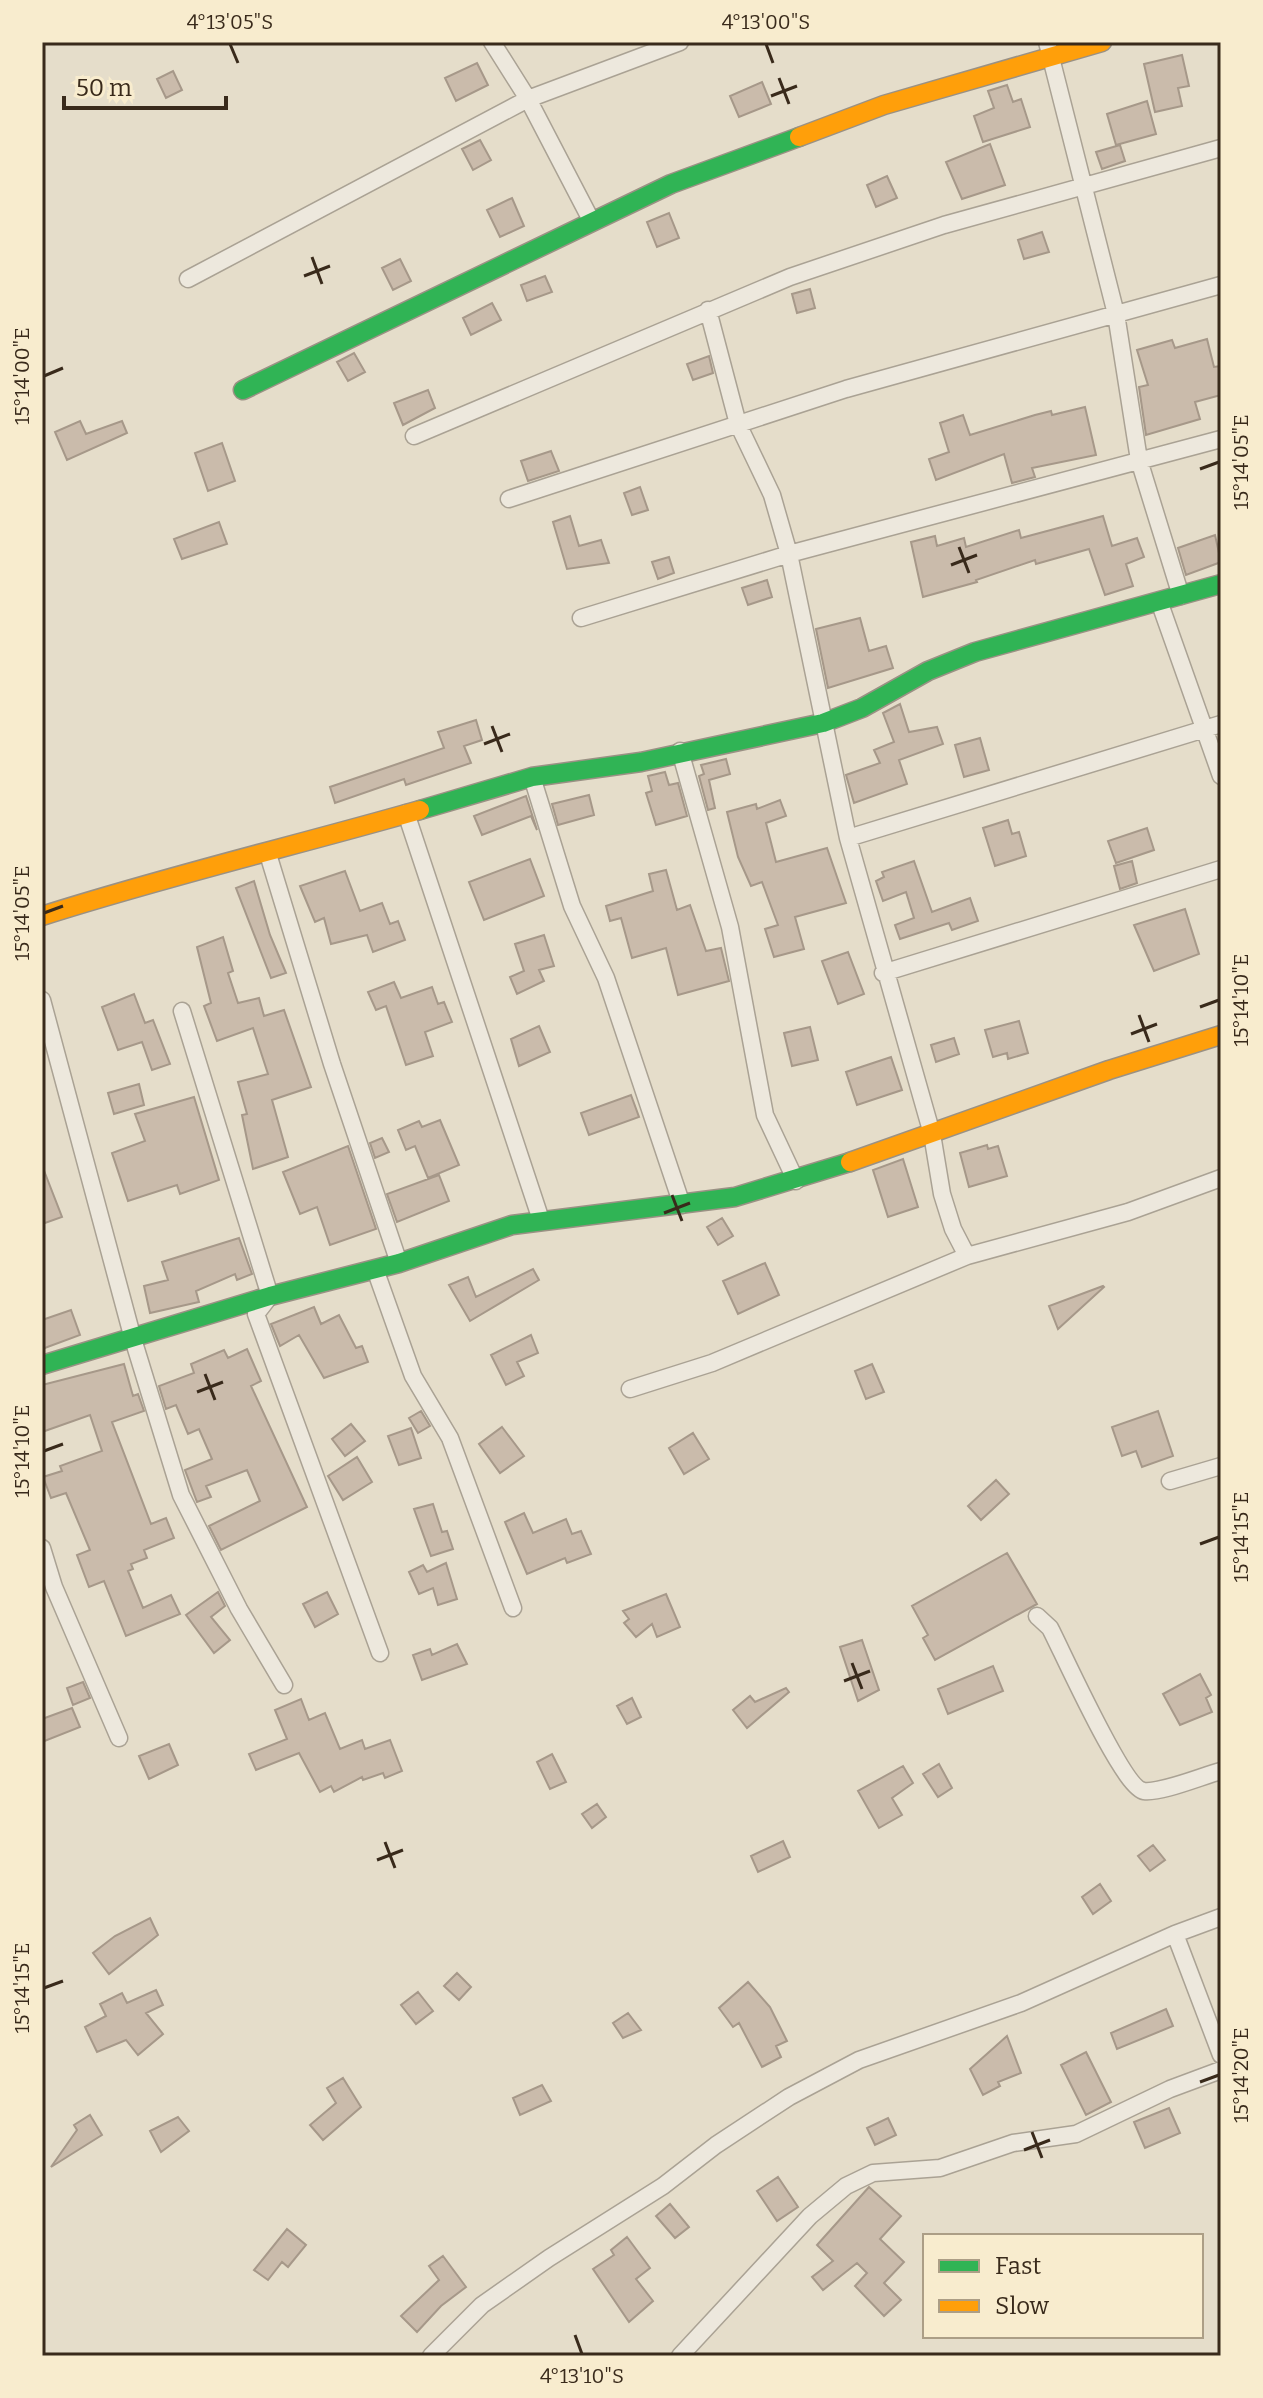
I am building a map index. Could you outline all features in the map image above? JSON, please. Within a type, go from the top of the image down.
[{"type":"street","points":[[492,42],[528,99],[591,220]]},
{"type":"street","points":[[188,279],[528,99],[680,42]]},
{"type":"street","points":[[243,390],[671,184],[871,110],[1048,50],[1102,42]]},
{"type":"street","points":[[1048,50],[1116,314],[1139,460],[1181,596]]},
{"type":"street","points":[[414,436],[790,277],[930,230],[1221,148]]},
{"type":"street","points":[[509,499],[846,389],[1221,285]]},
{"type":"street","points":[[708,310],[738,424],[772,495],[789,554],[848,838],[883,973],[932,1134],[942,1194],[953,1229],[967,1256]]},
{"type":"street","points":[[581,618],[789,554],[1221,439]]},
{"type":"street","points":[[42,916],[145,883],[268,854],[532,777],[641,762],[680,751],[779,735],[823,723],[862,708],[928,671],[975,652],[1221,584]]},
{"type":"street","points":[[1159,601],[1213,726],[1221,776]]},
{"type":"street","points":[[848,838],[1213,726]]},
{"type":"street","points":[[680,751],[730,927],[765,1115],[796,1181]]},
{"type":"street","points":[[532,777],[572,906],[606,978],[682,1205]]},
{"type":"street","points":[[406,813],[541,1220]]},
{"type":"street","points":[[268,854],[332,1064],[399,1263]]},
{"type":"street","points":[[883,973],[1221,869]]},
{"type":"street","points":[[42,1000],[133,1339],[181,1495],[239,1609],[284,1685]]},
{"type":"street","points":[[182,1011],[270,1296]]},
{"type":"street","points":[[42,1365],[270,1296],[399,1263],[465,1238],[541,1220],[735,1197],[796,1181],[1109,1070],[1221,1035]]},
{"type":"street","points":[[630,1389],[712,1363],[967,1256],[1128,1212],[1221,1178]]},
{"type":"street","points":[[375,1269],[413,1376],[450,1438],[513,1608]]},
{"type":"street","points":[[270,1296],[256,1314],[380,1653]]},
{"type":"street","points":[[1170,1481],[1221,1466]]},
{"type":"street","points":[[42,1548],[54,1587],[119,1738]]},
{"type":"street","points":[[1037,1616],[1050,1628],[1111,1751],[1132,1785],[1143,1791],[1157,1789],[1221,1771]]},
{"type":"street","points":[[431,2356],[482,2305],[549,2258],[663,2186],[716,2145],[789,2097],[859,2060],[1021,2003],[1175,1934],[1221,1917]]},
{"type":"street","points":[[1175,1934],[1221,2055]]},
{"type":"street","points":[[680,2356],[810,2216],[846,2186],[873,2173],[940,2168],[1013,2143],[1076,2134],[1170,2089],[1221,2070]]},
{"type":"building","points":[[1182,55],[1189,86],[1178,88],[1182,106],[1155,112],[1144,64]]},
{"type":"building","points":[[477,63],[488,85],[456,101],[445,78]]},
{"type":"building","points":[[173,71],[182,90],[166,98],[157,79]]},
{"type":"building","points":[[762,82],[771,104],[739,117],[730,96]]},
{"type":"building","points":[[1007,85],[1013,102],[1021,99],[1030,127],[983,142],[974,116],[994,108],[988,91]]},
{"type":"building","points":[[1147,101],[1156,134],[1116,145],[1107,114]]},
{"type":"building","points":[[480,140],[491,160],[473,170],[462,149]]},
{"type":"building","points":[[990,144],[1005,185],[962,199],[946,162]]},
{"type":"building","points":[[1120,145],[1125,161],[1102,169],[1096,152]]},
{"type":"building","points":[[887,176],[897,198],[876,207],[867,185]]},
{"type":"building","points":[[512,198],[524,226],[500,237],[487,210]]},
{"type":"building","points":[[669,213],[679,238],[657,247],[647,222]]},
{"type":"building","points":[[1042,232],[1049,252],[1024,259],[1018,240]]},
{"type":"building","points":[[400,259],[411,281],[393,290],[382,268]]},
{"type":"building","points":[[545,276],[552,292],[527,301],[521,285]]},
{"type":"building","points":[[810,289],[815,308],[797,313],[792,294]]},
{"type":"building","points":[[492,303],[501,320],[471,335],[463,318]]},
{"type":"building","points":[[1207,339],[1214,367],[1221,366],[1221,395],[1195,402],[1200,419],[1146,435],[1139,387],[1148,385],[1137,350],[1172,340],[1175,348]]},
{"type":"building","points":[[354,353],[365,372],[348,381],[337,362]]},
{"type":"building","points":[[709,356],[713,373],[693,380],[687,364]]},
{"type":"building","points":[[428,390],[435,408],[403,425],[394,403]]},
{"type":"building","points":[[1085,407],[1096,455],[1032,468],[1035,477],[1012,483],[1004,454],[936,480],[929,459],[949,452],[940,423],[963,415],[970,435],[1051,411],[1052,415]]},
{"type":"building","points":[[80,421],[86,434],[122,421],[127,433],[67,460],[55,432]]},
{"type":"building","points":[[222,443],[235,481],[208,491],[195,453]]},
{"type":"building","points":[[551,451],[559,471],[528,481],[521,461]]},
{"type":"building","points":[[640,487],[648,510],[632,515],[624,493]]},
{"type":"building","points":[[570,516],[579,546],[601,540],[609,563],[567,569],[553,522]]},
{"type":"building","points":[[1103,516],[1112,546],[1137,538],[1144,557],[1126,564],[1133,586],[1105,595],[1089,549],[1036,564],[1035,560],[977,582],[923,597],[911,542],[935,536],[937,546],[964,538],[966,547],[1019,530],[1021,538]]},
{"type":"building","points":[[219,522],[227,544],[182,559],[174,539]]},
{"type":"building","points":[[1215,535],[1221,562],[1186,575],[1178,548]]},
{"type":"building","points":[[669,557],[674,573],[658,579],[652,562]]},
{"type":"building","points":[[767,580],[772,597],[748,605],[742,588]]},
{"type":"building","points":[[860,618],[869,651],[886,646],[893,668],[828,688],[816,629]]},
{"type":"building","points":[[900,704],[909,732],[937,727],[943,744],[899,760],[907,784],[854,803],[846,775],[880,763],[874,750],[894,742],[883,713]]},
{"type":"building","points":[[476,720],[482,740],[464,746],[471,763],[406,785],[404,779],[335,803],[330,787],[444,748],[438,732]]},
{"type":"building","points":[[980,738],[989,770],[964,777],[955,745]]},
{"type":"building","points":[[726,759],[730,774],[709,780],[715,808],[708,810],[699,776],[704,774],[701,765]]},
{"type":"building","points":[[665,772],[669,785],[678,783],[687,816],[656,825],[646,793],[652,791],[648,776]]},
{"type":"building","points":[[589,795],[594,815],[558,825],[552,804]]},
{"type":"building","points":[[526,796],[537,830],[531,816],[482,835],[474,816]]},
{"type":"building","points":[[780,800],[786,816],[766,823],[776,862],[827,848],[846,903],[795,917],[804,949],[774,957],[765,929],[778,925],[762,882],[751,886],[738,857],[727,812],[756,804],[757,809]]},
{"type":"building","points":[[1008,820],[1012,834],[1019,832],[1026,856],[995,866],[983,828]]},
{"type":"building","points":[[1147,828],[1154,850],[1116,863],[1108,841]]},
{"type":"building","points":[[530,859],[544,896],[484,920],[469,882]]},
{"type":"building","points":[[914,861],[932,912],[970,898],[978,921],[952,930],[949,923],[900,939],[895,925],[914,918],[906,892],[883,901],[876,881],[884,877],[882,872]]},
{"type":"building","points":[[1132,861],[1137,883],[1120,889],[1114,866]]},
{"type":"building","points":[[666,870],[677,910],[690,905],[706,951],[721,948],[729,981],[678,995],[666,948],[632,958],[621,918],[610,921],[606,906],[653,891],[649,874]]},
{"type":"building","points":[[345,871],[360,911],[382,903],[390,924],[398,921],[405,940],[373,952],[367,935],[331,944],[324,918],[315,922],[300,886]]},
{"type":"building","points":[[254,881],[270,935],[286,973],[271,978],[236,888]]},
{"type":"building","points":[[1185,909],[1199,954],[1154,971],[1134,925]]},
{"type":"building","points":[[544,935],[554,966],[539,970],[544,981],[517,994],[510,977],[524,971],[515,944]]},
{"type":"building","points":[[223,937],[233,971],[228,973],[238,1003],[259,998],[264,1016],[284,1010],[311,1087],[272,1100],[288,1157],[253,1169],[242,1115],[247,1114],[238,1082],[268,1074],[253,1028],[217,1041],[204,1006],[211,1003],[197,947]]},
{"type":"building","points":[[848,952],[864,994],[838,1004],[822,961]]},
{"type":"building","points":[[394,982],[401,998],[432,987],[438,1004],[444,1002],[452,1022],[425,1032],[433,1056],[406,1065],[386,1006],[376,1010],[368,992]]},
{"type":"building","points":[[134,994],[145,1023],[153,1020],[170,1064],[152,1070],[142,1042],[118,1050],[102,1007]]},
{"type":"building","points":[[1019,1021],[1028,1053],[1008,1059],[1007,1053],[993,1057],[985,1030]]},
{"type":"building","points":[[539,1026],[550,1052],[519,1066],[511,1039]]},
{"type":"building","points":[[810,1027],[818,1060],[792,1066],[784,1033]]},
{"type":"building","points":[[954,1038],[959,1054],[936,1062],[931,1045]]},
{"type":"building","points":[[891,1057],[902,1090],[857,1105],[846,1072]]},
{"type":"building","points":[[139,1084],[144,1105],[114,1114],[108,1093]]},
{"type":"building","points":[[631,1095],[639,1117],[589,1135],[581,1113]]},
{"type":"building","points":[[194,1097],[219,1180],[180,1194],[177,1185],[128,1201],[112,1153],[145,1141],[135,1114]]},
{"type":"building","points":[[440,1120],[459,1165],[428,1178],[415,1146],[406,1150],[398,1130],[419,1121],[422,1127]]},
{"type":"building","points":[[382,1138],[389,1152],[375,1158],[370,1143]]},
{"type":"building","points":[[987,1145],[988,1149],[998,1146],[1007,1176],[969,1187],[960,1153]]},
{"type":"building","points":[[348,1146],[376,1229],[330,1245],[317,1207],[300,1214],[283,1172]]},
{"type":"building","points":[[903,1159],[918,1207],[888,1217],[873,1170]]},
{"type":"building","points":[[42,1169],[62,1217],[42,1224]]},
{"type":"building","points":[[439,1175],[449,1201],[397,1222],[387,1194]]},
{"type":"building","points":[[722,1218],[733,1236],[718,1245],[707,1227]]},
{"type":"building","points":[[239,1238],[252,1274],[237,1280],[235,1274],[196,1291],[199,1302],[150,1313],[144,1286],[168,1280],[162,1262]]},
{"type":"building","points":[[765,1263],[779,1295],[738,1314],[723,1281]]},
{"type":"building","points":[[533,1269],[539,1280],[470,1321],[449,1285],[468,1277],[476,1297]]},
{"type":"building","points":[[1104,1287],[1058,1329],[1049,1306]]},
{"type":"building","points":[[314,1307],[321,1324],[339,1315],[356,1348],[362,1346],[368,1362],[324,1378],[299,1335],[280,1346],[271,1324]]},
{"type":"building","points":[[71,1310],[80,1335],[42,1349],[42,1320]]},
{"type":"building","points":[[531,1335],[538,1353],[517,1362],[524,1376],[506,1385],[491,1355]]},
{"type":"building","points":[[247,1349],[261,1381],[251,1386],[307,1507],[221,1550],[209,1526],[260,1501],[247,1470],[206,1486],[211,1497],[197,1502],[185,1470],[212,1459],[199,1429],[188,1434],[176,1405],[166,1409],[159,1386],[194,1373],[191,1364],[224,1350],[228,1358]]},
{"type":"building","points":[[124,1364],[133,1396],[138,1394],[144,1411],[112,1422],[151,1524],[166,1518],[174,1538],[144,1550],[147,1558],[131,1564],[133,1569],[128,1571],[143,1608],[171,1595],[180,1614],[126,1636],[104,1581],[89,1587],[77,1555],[90,1550],[66,1493],[51,1498],[43,1477],[62,1471],[60,1466],[102,1451],[90,1415],[42,1432],[42,1385]]},
{"type":"building","points":[[872,1364],[884,1392],[866,1399],[855,1371]]},
{"type":"building","points":[[421,1411],[430,1426],[418,1433],[409,1418]]},
{"type":"building","points":[[1158,1411],[1173,1456],[1142,1467],[1136,1451],[1122,1456],[1112,1427]]},
{"type":"building","points":[[351,1424],[365,1441],[345,1456],[332,1439]]},
{"type":"building","points":[[502,1427],[524,1456],[500,1473],[479,1444]]},
{"type":"building","points":[[411,1428],[421,1458],[399,1465],[388,1436]]},
{"type":"building","points":[[693,1433],[709,1459],[684,1474],[669,1448]]},
{"type":"building","points":[[357,1457],[372,1482],[343,1500],[328,1476]]},
{"type":"building","points":[[996,1480],[1009,1494],[981,1520],[968,1506]]},
{"type":"building","points":[[433,1504],[442,1532],[447,1531],[453,1549],[431,1556],[414,1509]]},
{"type":"building","points":[[524,1513],[533,1533],[566,1519],[572,1534],[581,1531],[591,1554],[567,1563],[565,1558],[527,1574],[505,1522]]},
{"type":"building","points":[[1007,1553],[1037,1604],[935,1660],[923,1638],[928,1635],[912,1606]]},
{"type":"building","points":[[446,1563],[457,1599],[438,1605],[433,1588],[419,1594],[409,1572],[423,1565],[427,1572]]},
{"type":"building","points":[[218,1592],[225,1606],[211,1617],[230,1640],[214,1653],[186,1615]]},
{"type":"building","points":[[327,1592],[338,1614],[315,1627],[303,1604]]},
{"type":"building","points":[[666,1594],[680,1627],[657,1637],[652,1624],[636,1637],[624,1623],[629,1619],[623,1611]]},
{"type":"building","points":[[862,1640],[879,1690],[858,1701],[840,1647]]},
{"type":"building","points":[[457,1644],[467,1664],[422,1680],[413,1655],[430,1649],[432,1655]]},
{"type":"building","points":[[993,1666],[1003,1691],[948,1714],[938,1689]]},
{"type":"building","points":[[1200,1674],[1211,1695],[1206,1698],[1212,1712],[1180,1725],[1163,1694]]},
{"type":"building","points":[[83,1682],[90,1698],[73,1705],[67,1688]]},
{"type":"building","points":[[786,1688],[789,1692],[747,1728],[733,1710],[750,1696],[755,1702]]},
{"type":"building","points":[[632,1698],[641,1717],[627,1724],[617,1706]]},
{"type":"building","points":[[301,1699],[309,1720],[325,1713],[340,1749],[362,1740],[365,1749],[390,1740],[402,1771],[385,1778],[383,1773],[363,1780],[362,1777],[334,1792],[331,1786],[320,1792],[299,1753],[256,1770],[249,1754],[287,1739],[275,1710]]},
{"type":"building","points":[[72,1708],[80,1727],[42,1742],[42,1719]]},
{"type":"building","points":[[169,1744],[178,1765],[149,1779],[139,1756]]},
{"type":"building","points":[[552,1754],[566,1782],[550,1789],[537,1762]]},
{"type":"building","points":[[939,1764],[952,1788],[938,1797],[923,1774]]},
{"type":"building","points":[[903,1766],[913,1783],[892,1798],[902,1815],[879,1828],[858,1791]]},
{"type":"building","points":[[597,1804],[606,1817],[592,1828],[582,1814]]},
{"type":"building","points":[[783,1841],[790,1857],[758,1872],[751,1856]]},
{"type":"building","points":[[1153,1845],[1165,1860],[1150,1871],[1138,1856]]},
{"type":"building","points":[[1100,1884],[1111,1901],[1093,1914],[1082,1897]]},
{"type":"building","points":[[150,1918],[158,1935],[109,1974],[93,1953],[115,1936]]},
{"type":"building","points":[[457,1973],[471,1987],[459,2000],[444,1986]]},
{"type":"building","points":[[748,1982],[770,2007],[787,2041],[776,2046],[781,2057],[762,2067],[739,2023],[733,2027],[719,2008]]},
{"type":"building","points":[[156,1990],[163,2005],[146,2013],[163,2034],[138,2055],[126,2040],[97,2052],[85,2027],[106,2016],[100,2004],[122,1993],[127,2003]]},
{"type":"building","points":[[418,1992],[433,2011],[416,2024],[401,2005]]},
{"type":"building","points":[[1166,2009],[1173,2026],[1117,2049],[1111,2033]]},
{"type":"building","points":[[628,2013],[641,2030],[623,2038],[613,2023]]},
{"type":"building","points":[[1007,2036],[1021,2073],[998,2082],[1000,2086],[983,2095],[970,2069]]},
{"type":"building","points":[[1086,2052],[1111,2102],[1086,2115],[1061,2065]]},
{"type":"building","points":[[343,2078],[361,2107],[323,2140],[310,2125],[336,2103],[327,2088]]},
{"type":"building","points":[[542,2085],[551,2101],[520,2115],[513,2098]]},
{"type":"building","points":[[1169,2108],[1180,2133],[1145,2148],[1134,2122]]},
{"type":"building","points":[[90,2115],[102,2135],[51,2167],[77,2130],[74,2125]]},
{"type":"building","points":[[178,2117],[189,2131],[161,2152],[150,2131]]},
{"type":"building","points":[[888,2118],[896,2135],[875,2145],[867,2128]]},
{"type":"building","points":[[778,2177],[798,2207],[777,2221],[757,2191]]},
{"type":"building","points":[[869,2187],[901,2216],[880,2239],[904,2262],[884,2283],[901,2300],[884,2316],[855,2286],[867,2273],[857,2263],[823,2290],[812,2277],[833,2261],[817,2245]]},
{"type":"building","points":[[670,2204],[689,2227],[675,2238],[656,2216]]},
{"type":"building","points":[[287,2229],[306,2245],[288,2267],[282,2262],[268,2280],[254,2270]]},
{"type":"building","points":[[627,2237],[650,2268],[636,2279],[653,2301],[629,2322],[593,2269],[614,2255],[611,2250]]},
{"type":"building","points":[[443,2256],[466,2287],[441,2306],[417,2332],[401,2316],[439,2280],[429,2266]]},
{"type":"traffic: fast","points":[[243,390],[671,184],[799,137]]},
{"type":"traffic: fast","points":[[420,810],[532,777],[641,762],[823,723],[862,708],[928,671],[975,652],[1221,584]]},
{"type":"traffic: fast","points":[[42,1365],[270,1296],[399,1263],[512,1225],[735,1197],[850,1162]]},
{"type":"traffic: slow","points":[[799,137],[884,105],[1102,42]]},
{"type":"traffic: slow","points":[[42,916],[420,810]]},
{"type":"traffic: slow","points":[[850,1162],[1109,1070],[1221,1035]]}]
